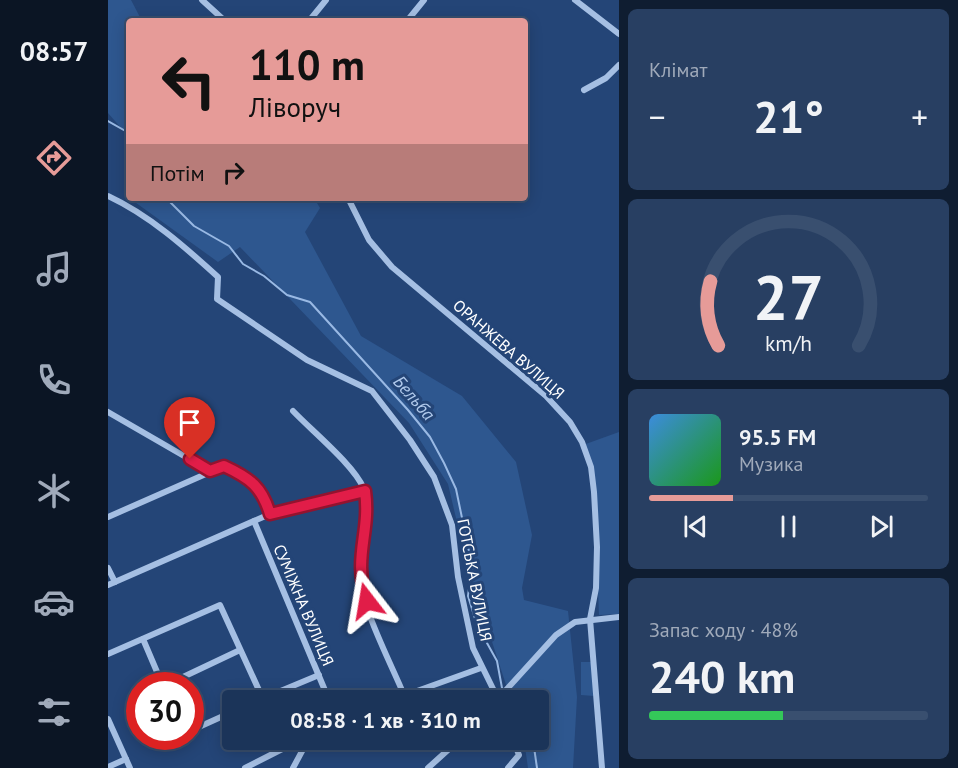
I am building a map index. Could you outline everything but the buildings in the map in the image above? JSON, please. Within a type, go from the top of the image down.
[{"type":"street","points":[[202,0],[222,18]]},
{"type":"street","points":[[409,18],[424,0]]},
{"type":"street","points":[[575,0],[619,34]]},
{"type":"street","points":[[311,18],[323,1]]},
{"type":"street","points":[[584,90],[606,78],[619,65]]},
{"type":"street","name":"ГОТСЬКА ВУЛИЦЯ","points":[[108,196],[124,204],[180,242],[218,277],[217,299],[307,360],[372,391],[434,477],[452,525],[459,586],[473,648],[494,690]]},
{"type":"street","name":"ОРАНЖЕВА ВУЛИЦЯ","points":[[350,201],[369,240],[392,267],[546,396],[570,422],[582,442],[591,467],[597,547],[596,588],[590,619],[602,768]]},
{"type":"street","points":[[292,411],[357,477],[365,491],[368,511],[359,559],[361,583],[380,638],[402,690]]},
{"type":"street","points":[[108,412],[210,471]]},
{"type":"street","points":[[108,517],[220,467],[228,468],[254,483],[264,495],[270,514]]},
{"type":"street","points":[[108,568],[111,584],[270,514],[365,491]]},
{"type":"street","name":"СУМІЖНА ВУЛИЦЯ","points":[[254,521],[324,690]]},
{"type":"street","points":[[108,654],[220,605],[257,690]]},
{"type":"street","points":[[506,690],[556,635],[575,622],[619,617]]},
{"type":"street","points":[[143,639],[158,672]]},
{"type":"street","points":[[194,672],[240,650]]},
{"type":"street","points":[[418,690],[481,668]]},
{"type":"street","points":[[284,690],[319,675]]},
{"type":"street","points":[[204,725],[222,717]]},
{"type":"street","points":[[108,719],[130,768]]},
{"type":"street","points":[[245,768],[280,750]]},
{"type":"street","points":[[292,768],[302,750]]},
{"type":"street","points":[[428,768],[448,750]]},
{"type":"street","points":[[508,768],[519,755],[517,750]]},
{"type":"street","points":[[108,767],[126,759]]},
{"type":"shaded area","points":[[108,0],[131,0],[140,18],[126,18],[126,134],[108,113]]},
{"type":"shaded area","points":[[133,201],[316,201],[320,208],[305,232],[361,336],[462,396],[516,462],[532,535],[522,588],[524,600],[568,611],[577,697],[573,768],[528,768],[525,750],[549,750],[549,690],[508,690],[467,565],[448,484],[409,423],[240,247],[218,262]]},
{"type":"shaded area","points":[[619,432],[619,614],[599,615],[594,488],[583,445]]},
{"type":"shaded area","points":[[581,662],[594,662],[594,696],[581,695]]},
{"type":"waterway","name":"Бельба","points":[[108,121],[126,131]]},
{"type":"waterway","name":"Бельба","points":[[169,201],[194,226],[229,246],[243,264],[264,276],[287,295],[310,302],[430,437],[456,489],[472,566],[468,596],[477,625],[497,661],[504,690]]},
{"type":"waterway","name":"Бельба","points":[[534,750],[537,768]]},
{"type":"route","points":[[190,459],[210,471],[224,466],[254,483],[264,495],[270,514],[365,491],[368,511],[359,559],[361,583],[367,601]]}]
